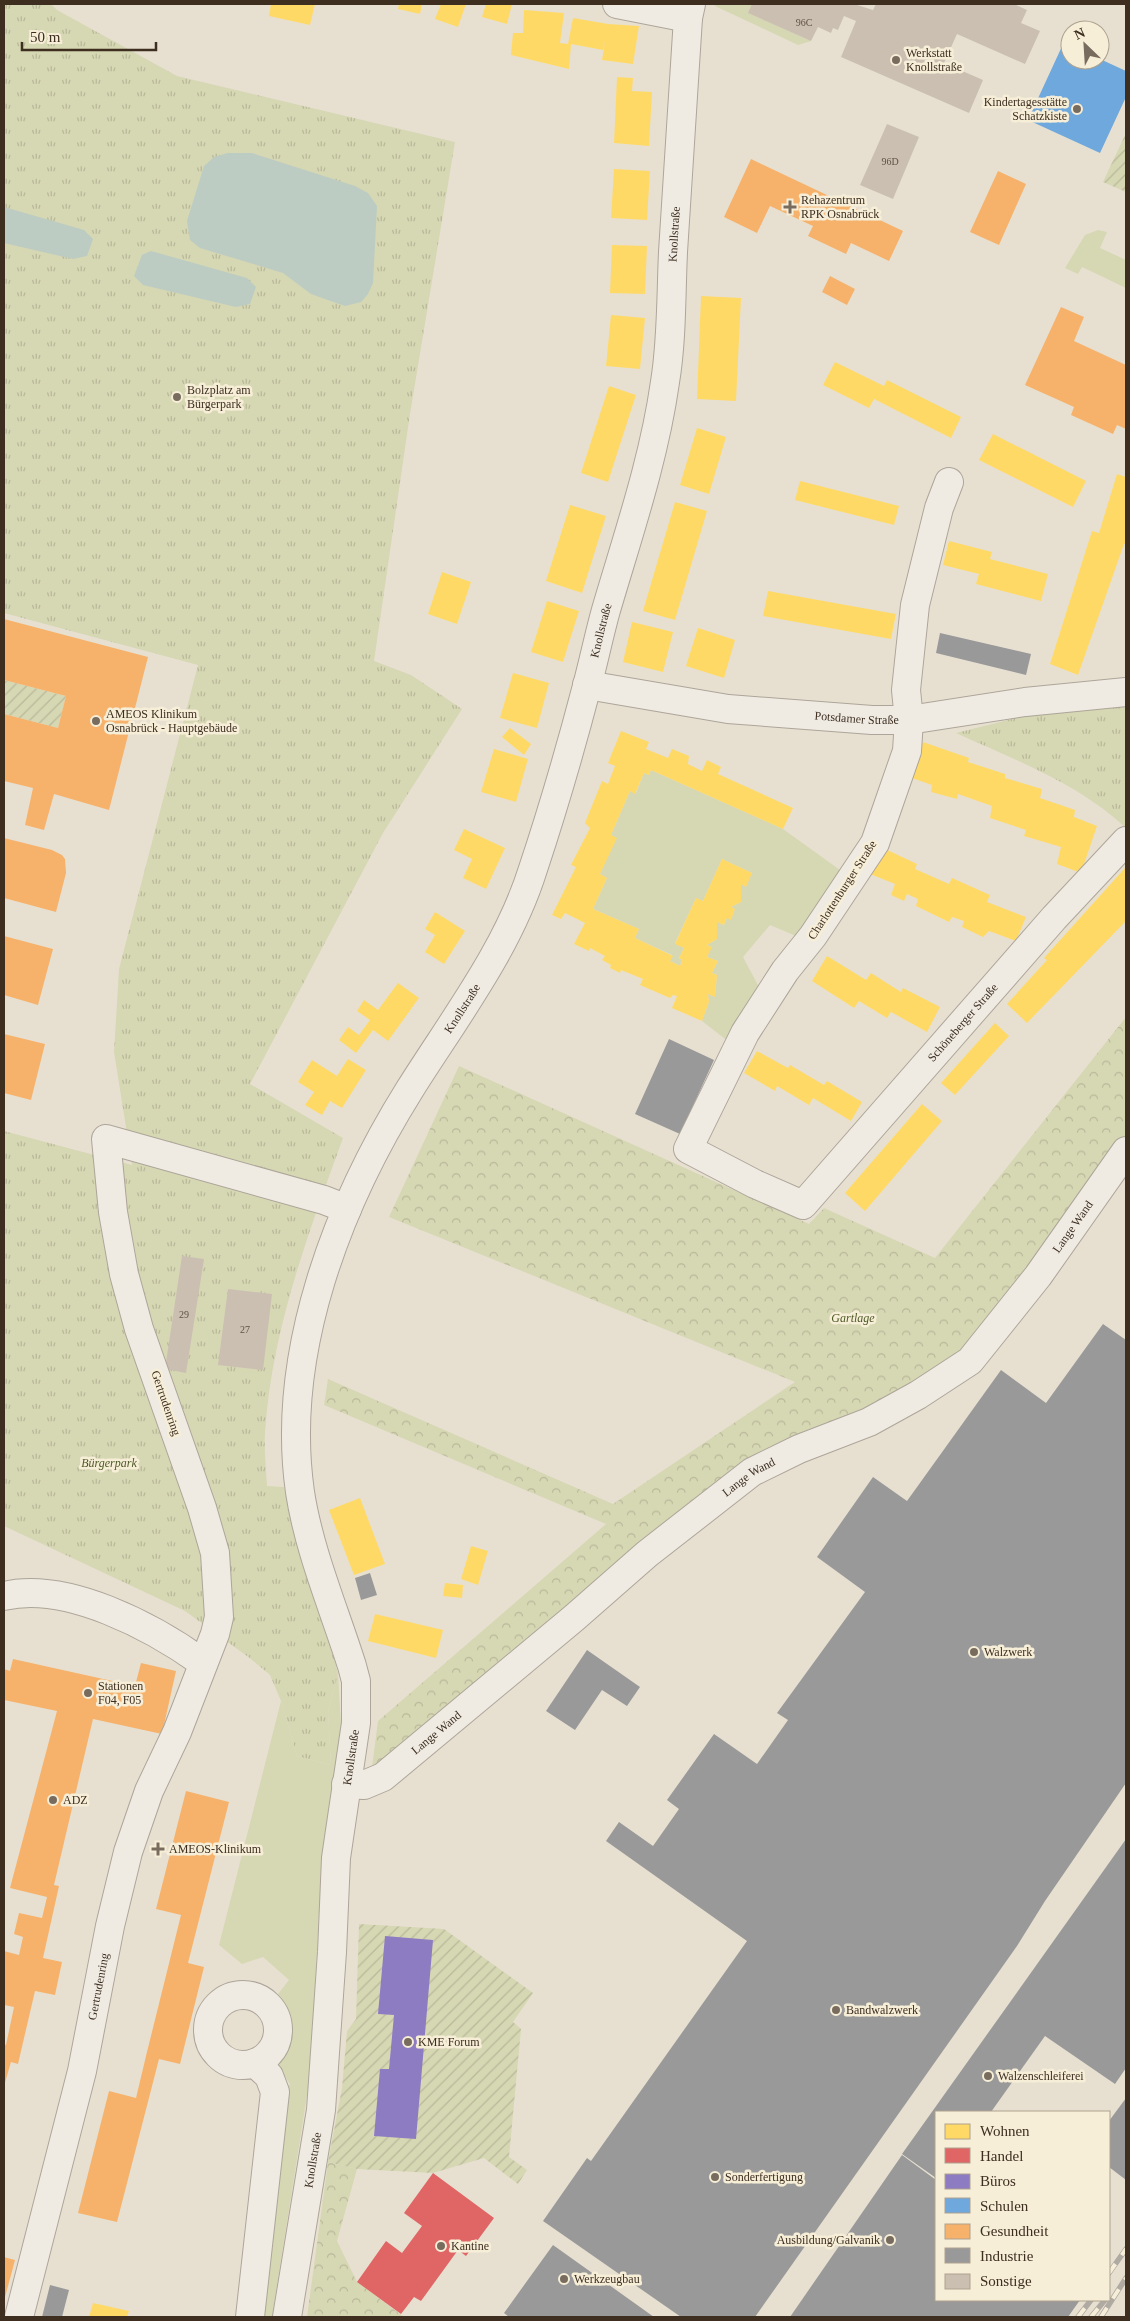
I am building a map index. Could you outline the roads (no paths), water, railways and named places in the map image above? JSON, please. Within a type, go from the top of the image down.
[{"type":"street","points":[[617,4],[690,11]]},
{"type":"street","name":"Knollstraße","points":[[287,2317],[321,2110],[332,1952],[336,1858],[356,1723],[356,1681],[310,1536],[301,1495],[296,1450],[297,1405],[311,1321],[323,1273],[347,1209],[385,1129],[490,963],[532,874],[588,685],[654,443],[666,379],[690,11]]},
{"type":"street","name":"Charlottenburger Straße","points":[[803,1205],[755,1184],[688,1149],[745,1032],[785,971],[813,936],[875,843],[907,751],[909,720],[906,690],[915,605],[939,508],[949,482]]},
{"type":"street","name":"Potsdamer Straße","points":[[588,685],[728,709],[872,720],[909,720],[1025,702],[1126,692]]},
{"type":"street","name":"Schöneberger Straße","points":[[803,1205],[1054,918],[1126,841]]},
{"type":"street","name":"Gertrudenring","points":[[19,2317],[82,2072],[110,1926],[128,1852],[148,1791],[177,1732],[216,1634],[219,1617],[216,1553],[139,1329],[124,1274],[113,1212],[106,1139],[324,1200],[347,1209]]},
{"type":"street","name":"Lange Wand","points":[[346,1784],[364,1785],[383,1777],[574,1618],[647,1554],[752,1472],[799,1449],[869,1422],[918,1395],[970,1361],[1038,1276],[1126,1151]]},
{"type":"street","points":[[4,1596],[17,1592],[37,1592],[70,1597],[143,1626],[181,1647],[203,1664]]},
{"type":"street","points":[[250,2317],[275,2092],[270,2076],[255,2064]]},
{"type":"railway","points":[[1110,2272],[1126,2249]]},
{"type":"railway","points":[[1101,2317],[1126,2278]]},
{"type":"railway","points":[[1078,2317],[1090,2301]]},
{"type":"railway","points":[[1091,2317],[1104,2301]]},
{"type":"place","name":"Werkstatt Knollstraße","points":[[896,60]]},
{"type":"place","name":"Kindertagesstätte Schatzkiste","points":[[1077,109]]},
{"type":"place","name":"Rehazentrum RPK Osnabrück","points":[[790,207]]},
{"type":"place","name":"Bolzplatz am Bürgerpark","points":[[177,397]]},
{"type":"place","name":"AMEOS Klinikum Osnabrück - Hauptgebäude","points":[[96,721]]},
{"type":"place","name":"Walzwerk","points":[[974,1652]]},
{"type":"place","name":"Stationen F04, F05","points":[[88,1693]]},
{"type":"place","name":"ADZ","points":[[53,1800]]},
{"type":"place","name":"AMEOS-Klinikum","points":[[158,1849]]},
{"type":"place","name":"Bandwalzwerk","points":[[836,2010]]},
{"type":"place","name":"KME Forum","points":[[408,2042]]},
{"type":"place","name":"Walzenschleiferei","points":[[988,2076]]},
{"type":"place","name":"Sonderfertigung","points":[[715,2177]]},
{"type":"place","name":"Ausbildung/Galvanik","points":[[890,2240]]},
{"type":"place","name":"Kantine","points":[[441,2246]]},
{"type":"place","name":"Werkzeugbau","points":[[564,2279]]},
{"type":"park label","name":"Gartlage","points":[[853,1318]]},
{"type":"park label","name":"Bürgerpark","points":[[109,1463]]}]
